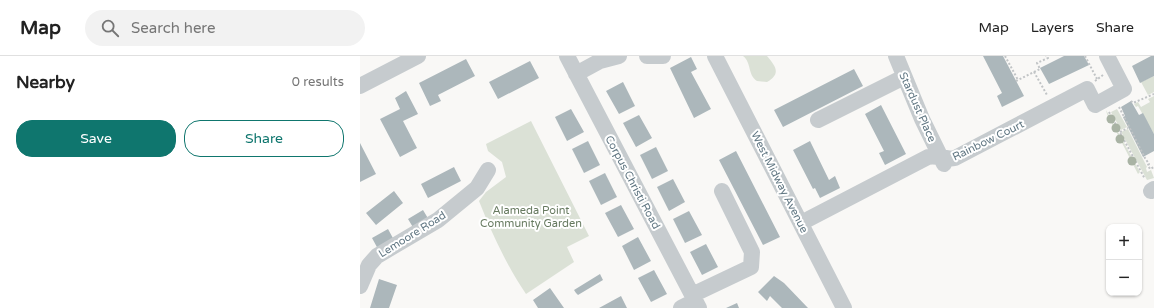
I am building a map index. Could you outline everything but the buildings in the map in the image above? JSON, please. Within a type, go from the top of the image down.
[{"type":"street","points":[[360,86],[418,56]]},
{"type":"street","name":"Corpus Christi Road","points":[[567,56],[692,303]]},
{"type":"street","points":[[576,74],[600,61],[619,56]]},
{"type":"street","points":[[647,56],[663,56]]},
{"type":"street","name":"West Midway Avenue","points":[[715,56],[844,308]]},
{"type":"street","name":"Stardust Place","points":[[896,56],[904,77],[944,164]]},
{"type":"street","points":[[1092,84],[1102,106],[1122,101],[1124,89],[1106,56]]},
{"type":"street","points":[[818,120],[904,77]]},
{"type":"street","name":"Rainbow Court","points":[[801,223],[928,157],[934,156],[944,164],[1092,84]]},
{"type":"street","name":"Lemoore Road","points":[[360,286],[369,265],[377,256],[438,220],[477,188],[488,170]]},
{"type":"street","points":[[692,303],[751,267],[752,252],[722,191]]},
{"type":"path","points":[[1005,56],[1017,80],[1040,69],[1037,63],[1048,58],[1046,56]]},
{"type":"path","points":[[1085,56],[1092,84],[1102,106],[1120,132],[1151,188]]},
{"type":"path","points":[[1034,72],[1049,100]]},
{"type":"path","points":[[1092,84],[1106,74]]},
{"type":"path","points":[[1102,106],[1131,100],[1133,103],[1154,94]]},
{"type":"path","points":[[1122,101],[1137,144],[1150,164],[1148,165],[1150,169],[1154,167]]},
{"type":"path","points":[[1120,132],[1128,128]]},
{"type":"green space","points":[[743,56],[767,56],[776,69],[772,79],[767,82],[757,81],[752,75],[748,62]]},
{"type":"green space","points":[[1154,76],[1154,92],[1148,95],[1141,82]]},
{"type":"green space","points":[[1154,96],[1154,134],[1138,106],[1136,107],[1134,104],[1138,102],[1141,107],[1150,102],[1148,99]]},
{"type":"green space","points":[[1117,109],[1127,127],[1121,130],[1111,112]]},
{"type":"green space","points":[[1106,110],[1140,172],[1138,174],[1107,114]]},
{"type":"green space","name":"Alameda Point Community Garden","points":[[531,121],[589,236],[567,247],[574,262],[526,294],[500,249],[479,201],[486,192],[506,177],[502,162],[488,151],[486,144]]},
{"type":"green space","points":[[1128,129],[1147,167],[1147,172],[1151,170],[1154,178],[1147,180],[1121,132]]}]
